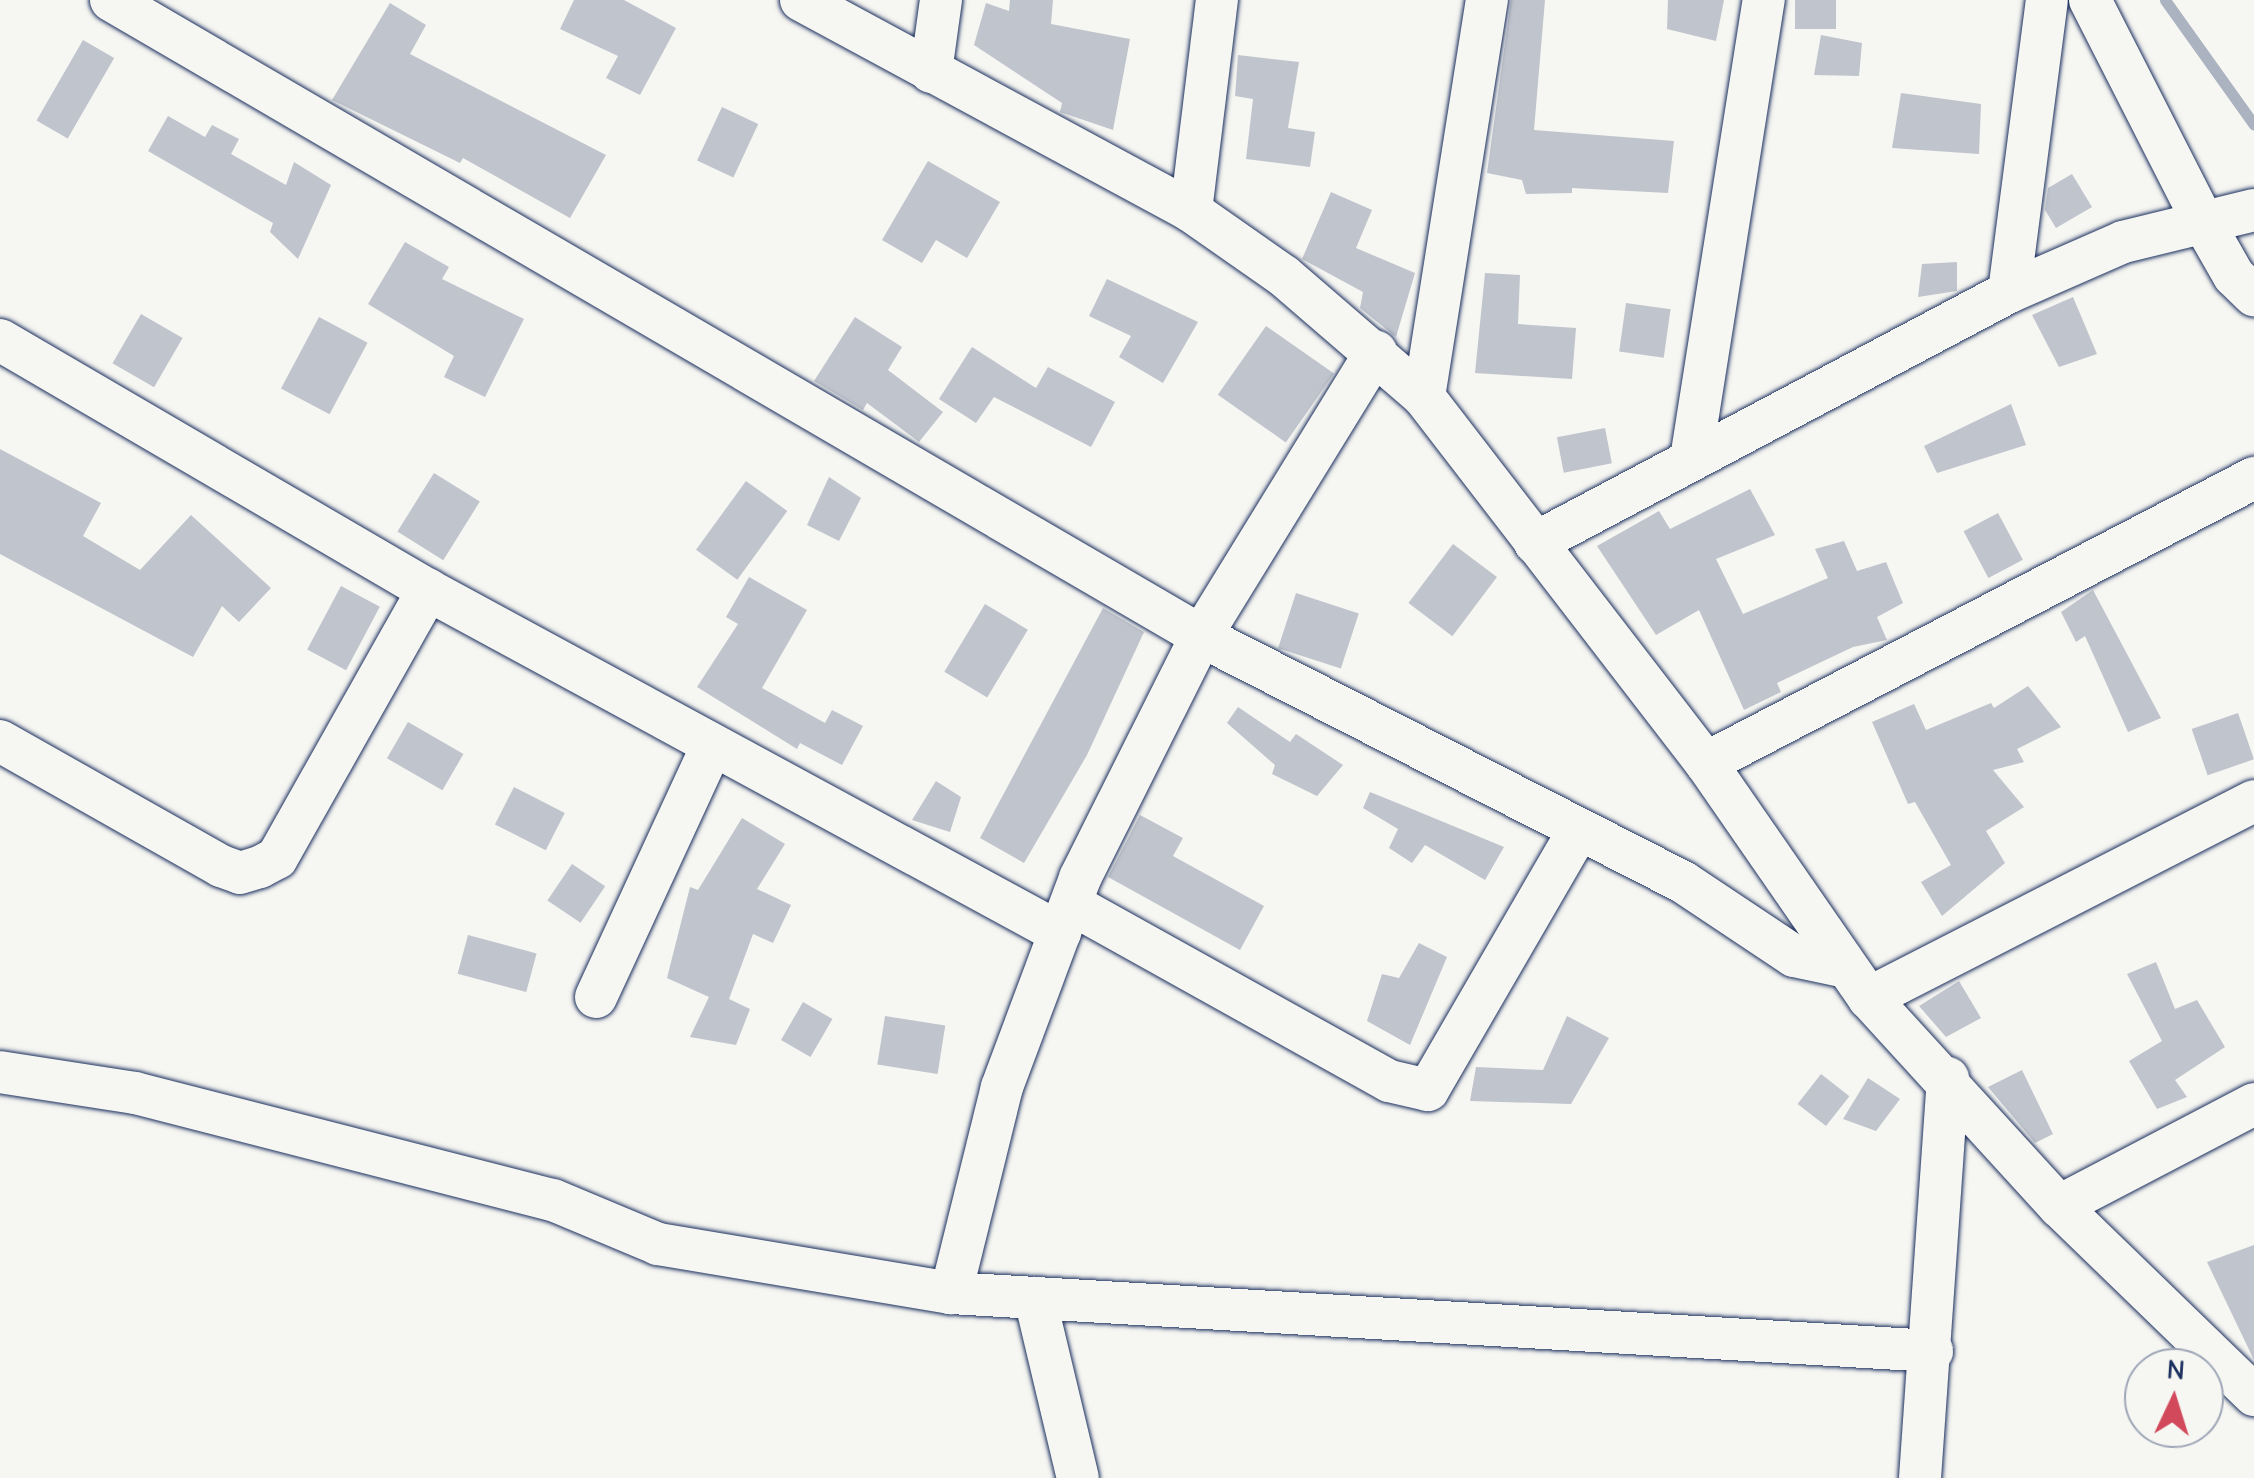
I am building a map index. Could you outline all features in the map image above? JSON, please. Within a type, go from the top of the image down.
[{"type":"street","points":[[111,0],[1201,636],[1683,882],[1794,956],[1857,982],[2254,801]]},
{"type":"street","points":[[801,0],[1191,211],[1376,352],[1424,396],[1706,763],[1857,982],[1948,1078],[2059,1206],[2254,1395]]},
{"type":"street","points":[[932,72],[941,0]]},
{"type":"street","points":[[1191,211],[1217,0]]},
{"type":"street","points":[[1424,396],[1487,0]]},
{"type":"street","points":[[1691,459],[1764,0]]},
{"type":"street","points":[[2009,292],[2047,0]]},
{"type":"street","points":[[2090,0],[2230,215],[2234,276],[2254,295]]},
{"type":"street","points":[[1535,543],[2009,292],[2124,242],[2230,215]]},
{"type":"street","points":[[0,340],[428,590],[711,748],[1390,1081],[1428,1090],[1579,830]]},
{"type":"street","points":[[951,1294],[1002,1087],[1080,878],[1201,636],[1376,352]]},
{"type":"street","points":[[1706,763],[2254,478]]},
{"type":"street","points":[[0,741],[221,866],[240,873],[260,867],[277,858],[428,590]]},
{"type":"street","points":[[596,997],[711,748]]},
{"type":"street","points":[[0,1072],[135,1093],[553,1200],[658,1244],[951,1294],[1932,1351]]},
{"type":"street","points":[[1920,1478],[1932,1351],[1948,1078]]},
{"type":"street","points":[[2059,1206],[2254,1104]]},
{"type":"street","points":[[1036,1298],[1078,1478]]},
{"type":"building","points":[[574,0],[624,0],[676,28],[640,95],[606,78],[618,56],[560,29]]},
{"type":"building","points":[[1010,0],[1053,0],[1051,24],[1130,39],[1113,130],[1060,112],[1062,103],[974,45],[986,3],[1009,11]]},
{"type":"building","points":[[1511,0],[1545,0],[1534,130],[1674,141],[1668,193],[1572,188],[1572,193],[1526,194],[1522,180],[1487,173]]},
{"type":"building","points":[[1668,0],[1724,0],[1716,41],[1667,29]]},
{"type":"building","points":[[1795,0],[1836,0],[1836,29],[1795,29]]},
{"type":"building","points":[[390,3],[426,25],[410,54],[606,155],[570,218],[463,158],[460,163],[332,100]]},
{"type":"building","points":[[1821,35],[1862,43],[1859,76],[1814,75]]},
{"type":"building","points":[[83,40],[114,58],[68,139],[37,121]]},
{"type":"building","points":[[1238,55],[1299,62],[1288,128],[1315,132],[1310,167],[1246,159],[1253,99],[1235,96]]},
{"type":"building","points":[[1901,93],[1981,104],[1979,154],[1892,148]]},
{"type":"building","points":[[722,107],[758,124],[733,177],[697,160]]},
{"type":"building","points":[[168,116],[205,137],[212,125],[239,139],[231,154],[286,185],[294,162],[331,185],[298,259],[270,232],[273,223],[148,151]]},
{"type":"building","points":[[928,161],[1000,202],[967,258],[936,240],[922,263],[882,240]]},
{"type":"building","points":[[2072,174],[2092,207],[2056,228],[2045,210],[2048,188]]},
{"type":"building","points":[[1331,192],[1372,210],[1356,248],[1415,273],[1396,337],[1360,308],[1363,292],[1302,259]]},
{"type":"building","points":[[405,242],[449,267],[442,279],[524,319],[485,397],[444,377],[454,356],[368,304]]},
{"type":"building","points":[[1957,262],[1957,291],[1918,297],[1922,264]]},
{"type":"building","points":[[1485,273],[1520,275],[1518,324],[1576,328],[1572,379],[1475,373]]},
{"type":"building","points":[[1107,279],[1198,322],[1163,383],[1119,357],[1131,336],[1089,316]]},
{"type":"building","points":[[2073,297],[2097,354],[2059,367],[2032,315]]},
{"type":"building","points":[[1626,303],[1671,309],[1664,358],[1619,352]]},
{"type":"building","points":[[141,314],[183,338],[154,387],[112,363]]},
{"type":"building","points":[[319,317],[368,343],[330,414],[281,389]]},
{"type":"building","points":[[855,317],[902,347],[888,370],[943,412],[919,442],[867,403],[863,410],[814,381]]},
{"type":"building","points":[[1266,326],[1334,374],[1286,442],[1218,395]]},
{"type":"building","points":[[972,347],[1036,388],[1048,367],[1115,402],[1091,447],[994,397],[976,423],[939,399]]},
{"type":"building","points":[[2011,404],[2026,445],[1937,473],[1924,446]]},
{"type":"building","points":[[1605,428],[1612,463],[1564,473],[1557,437]]},
{"type":"building","points":[[0,449],[101,503],[83,536],[140,570],[191,515],[271,588],[239,622],[222,606],[193,657],[0,554]]},
{"type":"building","points":[[434,473],[480,502],[443,560],[397,532]]},
{"type":"building","points":[[829,477],[861,498],[839,541],[807,525]]},
{"type":"building","points":[[746,481],[787,511],[737,580],[696,550]]},
{"type":"building","points":[[1750,489],[1775,535],[1716,559],[1743,614],[1828,578],[1815,549],[1844,541],[1857,571],[1886,562],[1903,603],[1877,617],[1887,640],[1853,647],[1777,683],[1781,692],[1744,710],[1699,610],[1656,635],[1597,546],[1659,511],[1670,529]]},
{"type":"building","points":[[1998,513],[2023,560],[1988,578],[1964,531]]},
{"type":"building","points":[[1453,544],[1497,577],[1452,636],[1408,603]]},
{"type":"building","points":[[749,577],[807,610],[762,688],[825,723],[832,710],[863,726],[842,765],[800,743],[797,749],[697,687],[738,624],[726,617]]},
{"type":"building","points":[[341,586],[380,607],[346,670],[307,650]]},
{"type":"building","points":[[2093,590],[2161,718],[2128,732],[2085,636],[2076,642],[2061,612]]},
{"type":"building","points":[[1296,593],[1359,613],[1341,669],[1278,648]]},
{"type":"building","points":[[985,604],[1028,630],[987,697],[944,672]]},
{"type":"building","points":[[1103,608],[1144,632],[1087,755],[1024,863],[980,838]]},
{"type":"building","points":[[2028,686],[2061,727],[2017,749],[2024,762],[1993,770],[2024,807],[1986,831],[2005,863],[1942,916],[1921,882],[1951,865],[1915,802],[1908,804],[1872,722],[1914,704],[1926,730],[1991,703],[1994,708]]},
{"type":"building","points":[[1238,707],[1290,742],[1296,734],[1343,765],[1317,796],[1272,774],[1275,765],[1227,723]]},
{"type":"building","points":[[2238,713],[2254,759],[2208,775],[2192,729]]},
{"type":"building","points":[[408,722],[463,754],[442,790],[387,758]]},
{"type":"building","points":[[936,781],[961,797],[950,832],[912,820]]},
{"type":"building","points":[[514,787],[565,813],[546,850],[495,824]]},
{"type":"building","points":[[1370,792],[1504,847],[1485,880],[1425,845],[1412,863],[1389,848],[1398,829],[1363,808]]},
{"type":"building","points":[[1140,815],[1183,838],[1173,856],[1264,906],[1240,950],[1108,877]]},
{"type":"building","points":[[742,818],[785,844],[757,889],[791,905],[773,943],[753,934],[729,999],[750,1009],[736,1045],[690,1037],[709,997],[667,978],[690,887],[698,890]]},
{"type":"building","points":[[572,864],[605,886],[581,923],[547,900]]},
{"type":"building","points":[[468,935],[537,953],[526,992],[458,974]]},
{"type":"building","points":[[1419,943],[1447,957],[1410,1045],[1367,1021],[1382,974],[1399,978]]},
{"type":"building","points":[[2156,962],[2175,1009],[2197,1000],[2225,1047],[2175,1080],[2187,1097],[2157,1109],[2129,1061],[2162,1041],[2127,974]]},
{"type":"building","points":[[1959,981],[1981,1018],[1946,1037],[1919,1006]]},
{"type":"building","points":[[803,1002],[832,1019],[810,1057],[781,1040]]},
{"type":"building","points":[[885,1016],[945,1026],[938,1074],[877,1064]]},
{"type":"building","points":[[1567,1016],[1609,1038],[1571,1104],[1470,1101],[1476,1067],[1543,1070]]},
{"type":"building","points":[[2022,1070],[2053,1134],[2035,1143],[1988,1087]]},
{"type":"building","points":[[1821,1074],[1849,1096],[1826,1126],[1798,1104]]},
{"type":"building","points":[[1868,1078],[1900,1099],[1876,1131],[1843,1119]]},
{"type":"building","points":[[2254,1245],[2254,1360],[2207,1262]]},
{"type":"waterway","points":[[2165,0],[2254,125]]}]
